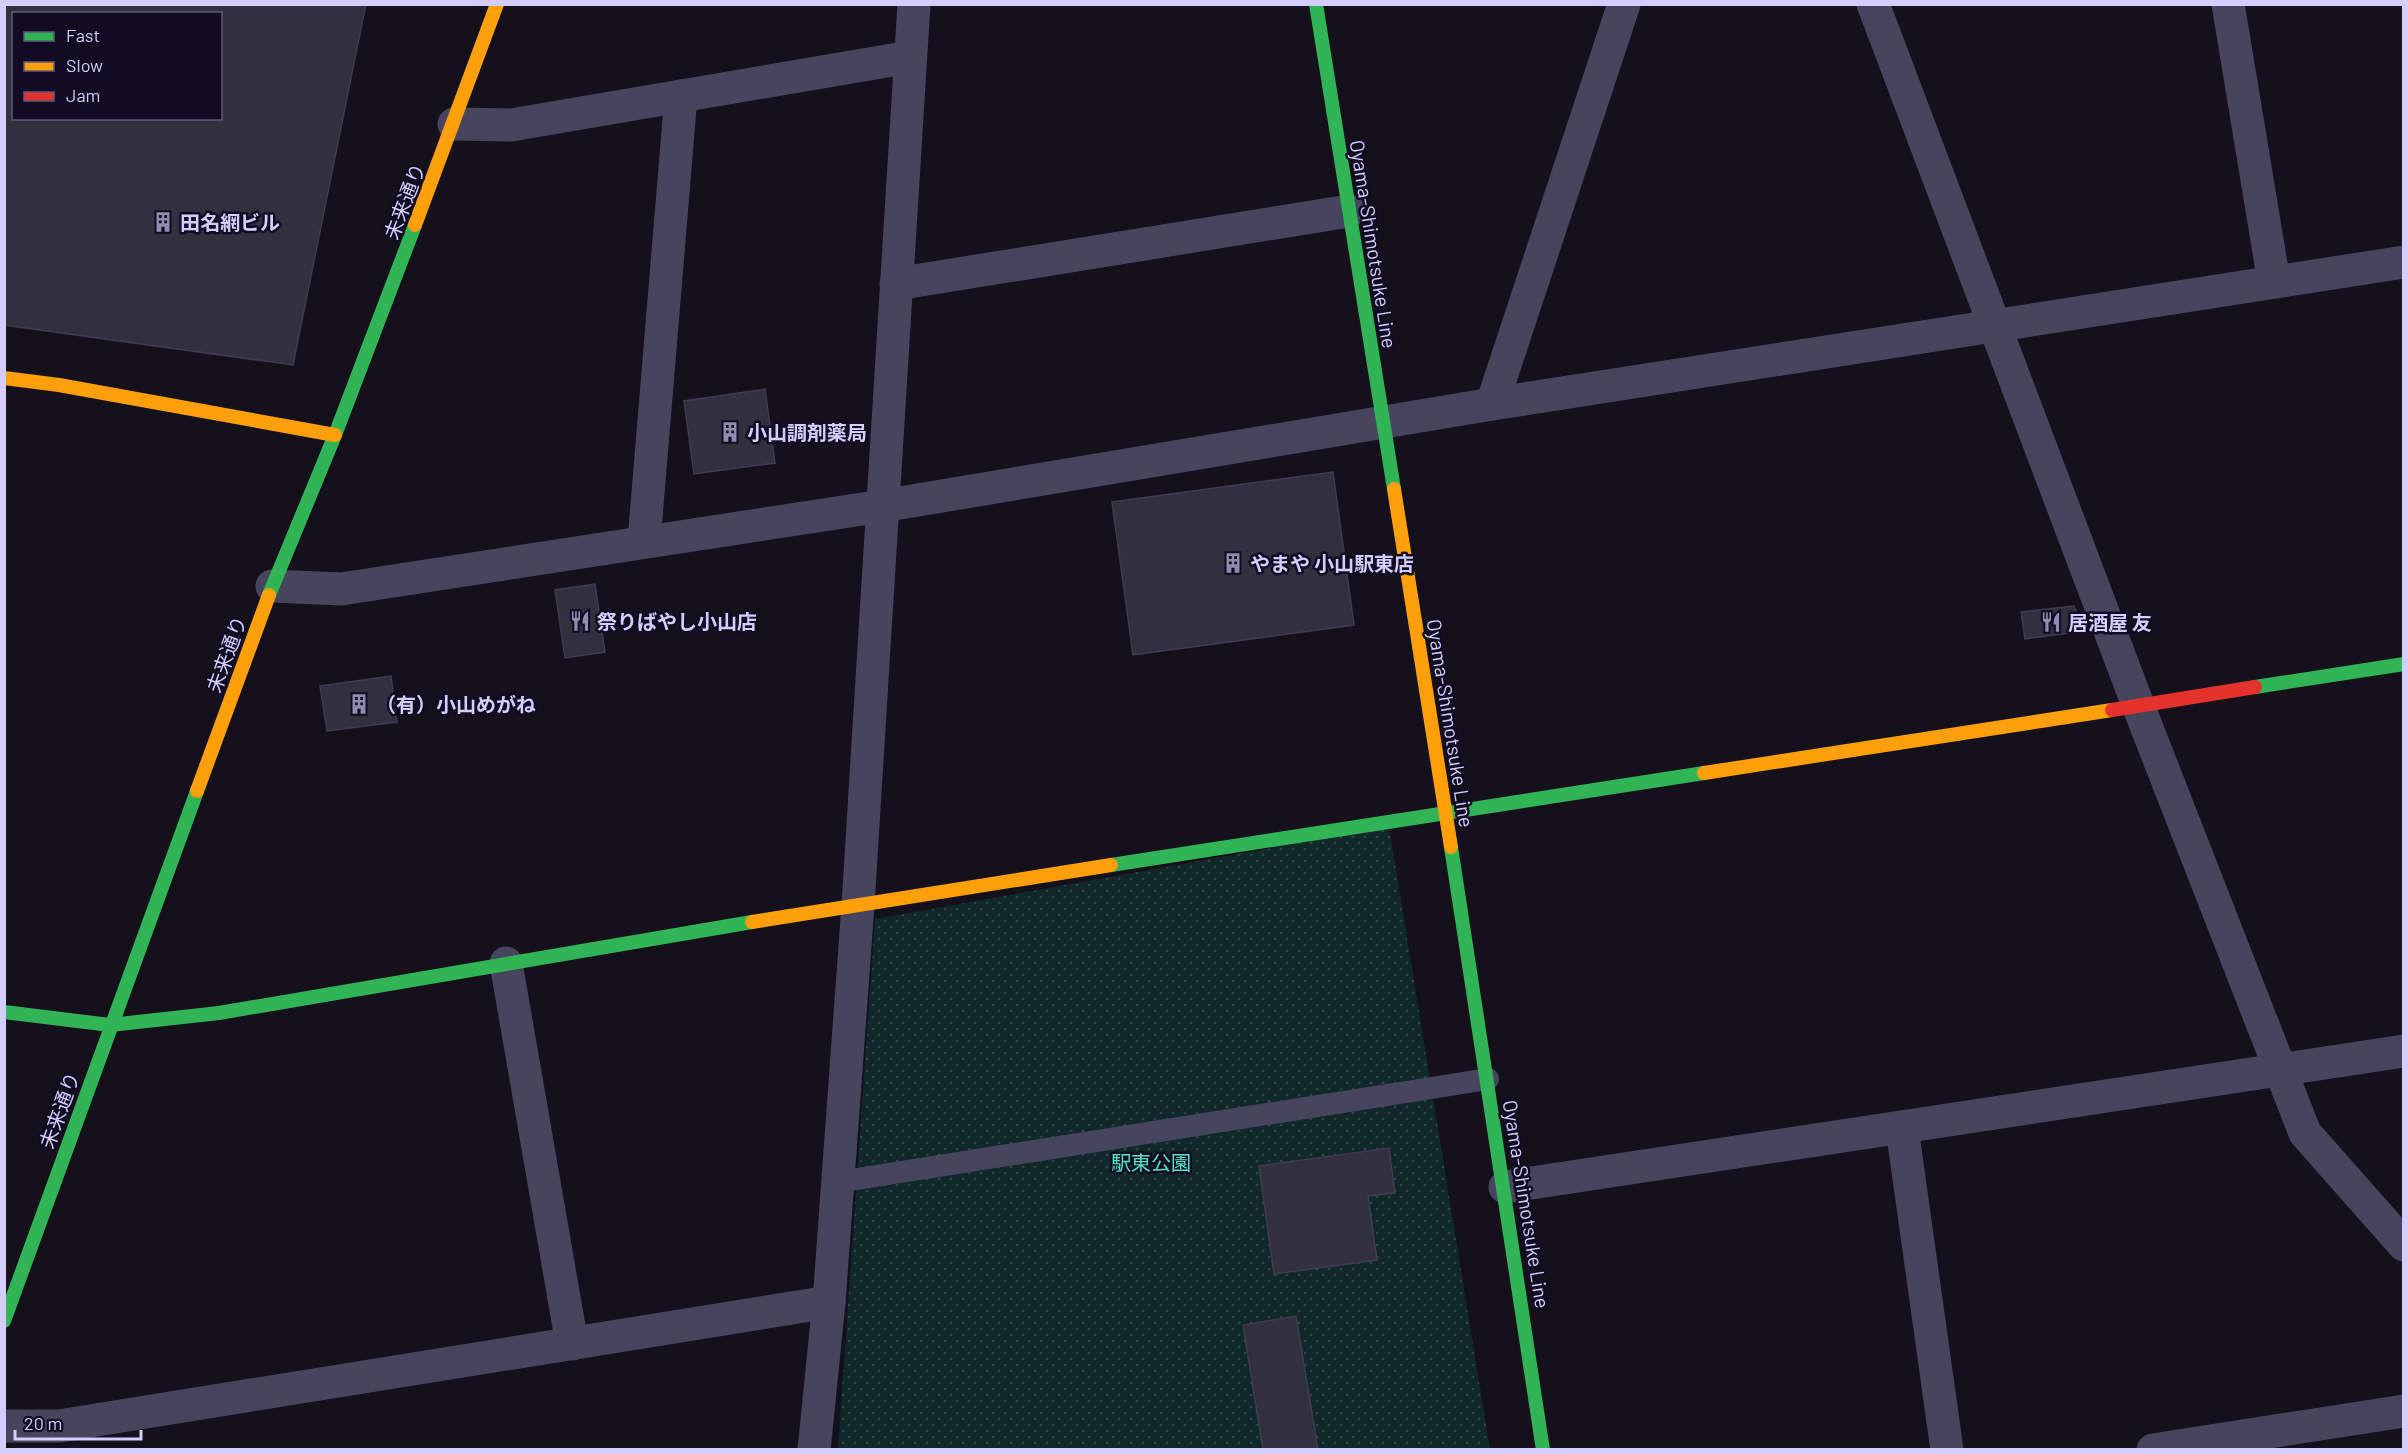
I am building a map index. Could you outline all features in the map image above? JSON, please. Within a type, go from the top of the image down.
[{"type":"street","name":"未来通り","points":[[4,1321],[110,1025],[272,586],[335,435],[454,124],[497,4]]},
{"type":"street","points":[[814,1449],[829,1302],[858,905],[914,4]]},
{"type":"street","name":"Oyama-Shimotsuke Line","points":[[1316,4],[1505,1187],[1543,1449]]},
{"type":"street","points":[[1492,404],[1624,4]]},
{"type":"street","points":[[1873,4],[2138,705],[2305,1133],[2403,1245]]},
{"type":"street","points":[[2228,4],[2274,282]]},
{"type":"street","points":[[454,124],[511,125],[910,57]]},
{"type":"street","points":[[644,541],[681,96]]},
{"type":"street","points":[[896,284],[1349,211]]},
{"type":"street","points":[[272,586],[341,589],[882,506],[1492,404],[2403,262]]},
{"type":"street","points":[[4,378],[70,387],[335,435]]},
{"type":"street","points":[[4,1012],[110,1025],[219,1013],[858,905],[2403,663]]},
{"type":"street","points":[[506,963],[572,1344]]},
{"type":"street","points":[[1505,1187],[2403,1051]]},
{"type":"street","points":[[1902,1128],[1947,1449]]},
{"type":"street","points":[[4,1426],[59,1426],[829,1302]]},
{"type":"street","points":[[2153,1449],[2403,1411]]},
{"type":"lane","points":[[838,1182],[1488,1079]]},
{"type":"green space","name":"駅東公園","points":[[1389,827],[1490,1449],[838,1450],[875,919]]},
{"type":"building","name":"田名網ビル","points":[[4,4],[366,4],[293,365],[4,325]]},
{"type":"building","name":"小山調剤薬局","points":[[765,389],[775,463],[694,474],[684,401]]},
{"type":"building","name":"やまや 小山駅東店","points":[[1333,472],[1354,625],[1133,655],[1112,502]]},
{"type":"building","name":"祭りばやし小山店","points":[[595,584],[605,652],[565,658],[555,590]]},
{"type":"building","name":"居酒屋 友","points":[[2074,606],[2084,631],[2025,639],[2021,612]]},
{"type":"building","name":"（有）小山めがね","points":[[391,676],[397,722],[327,731],[320,686]]},
{"type":"building","points":[[1389,1148],[1395,1193],[1368,1196],[1377,1260],[1274,1274],[1259,1166]]},
{"type":"building","points":[[1296,1316],[1318,1450],[1263,1450],[1243,1325]]},
{"type":"traffic: fast","points":[[1316,4],[1394,489]]},
{"type":"traffic: fast","points":[[269,595],[335,435],[415,225]]},
{"type":"traffic: fast","points":[[2255,687],[2404,664]]},
{"type":"traffic: fast","points":[[1111,865],[1704,773]]},
{"type":"traffic: fast","points":[[4,1321],[197,791]]},
{"type":"traffic: fast","points":[[1451,847],[1543,1450]]},
{"type":"traffic: fast","points":[[4,1012],[110,1025],[219,1013],[752,922]]},
{"type":"traffic: slow","points":[[415,225],[497,4]]},
{"type":"traffic: slow","points":[[4,378],[59,385],[335,435]]},
{"type":"traffic: slow","points":[[1394,489],[1451,847]]},
{"type":"traffic: slow","points":[[197,791],[269,595]]},
{"type":"traffic: slow","points":[[1704,773],[2112,710]]},
{"type":"traffic: slow","points":[[752,922],[1111,865]]},
{"type":"traffic: jam","points":[[2112,710],[2255,687]]},
{"type":"place","name":"田名網ビル","points":[[163,222]]},
{"type":"place","name":"小山調剤薬局","points":[[730,432]]},
{"type":"place","name":"やまや 小山駅東店","points":[[1233,563]]},
{"type":"place","name":"祭りばやし小山店","points":[[580,621]]},
{"type":"place","name":"居酒屋 友","points":[[2051,622]]},
{"type":"place","name":"（有）小山めがね","points":[[359,704]]}]
